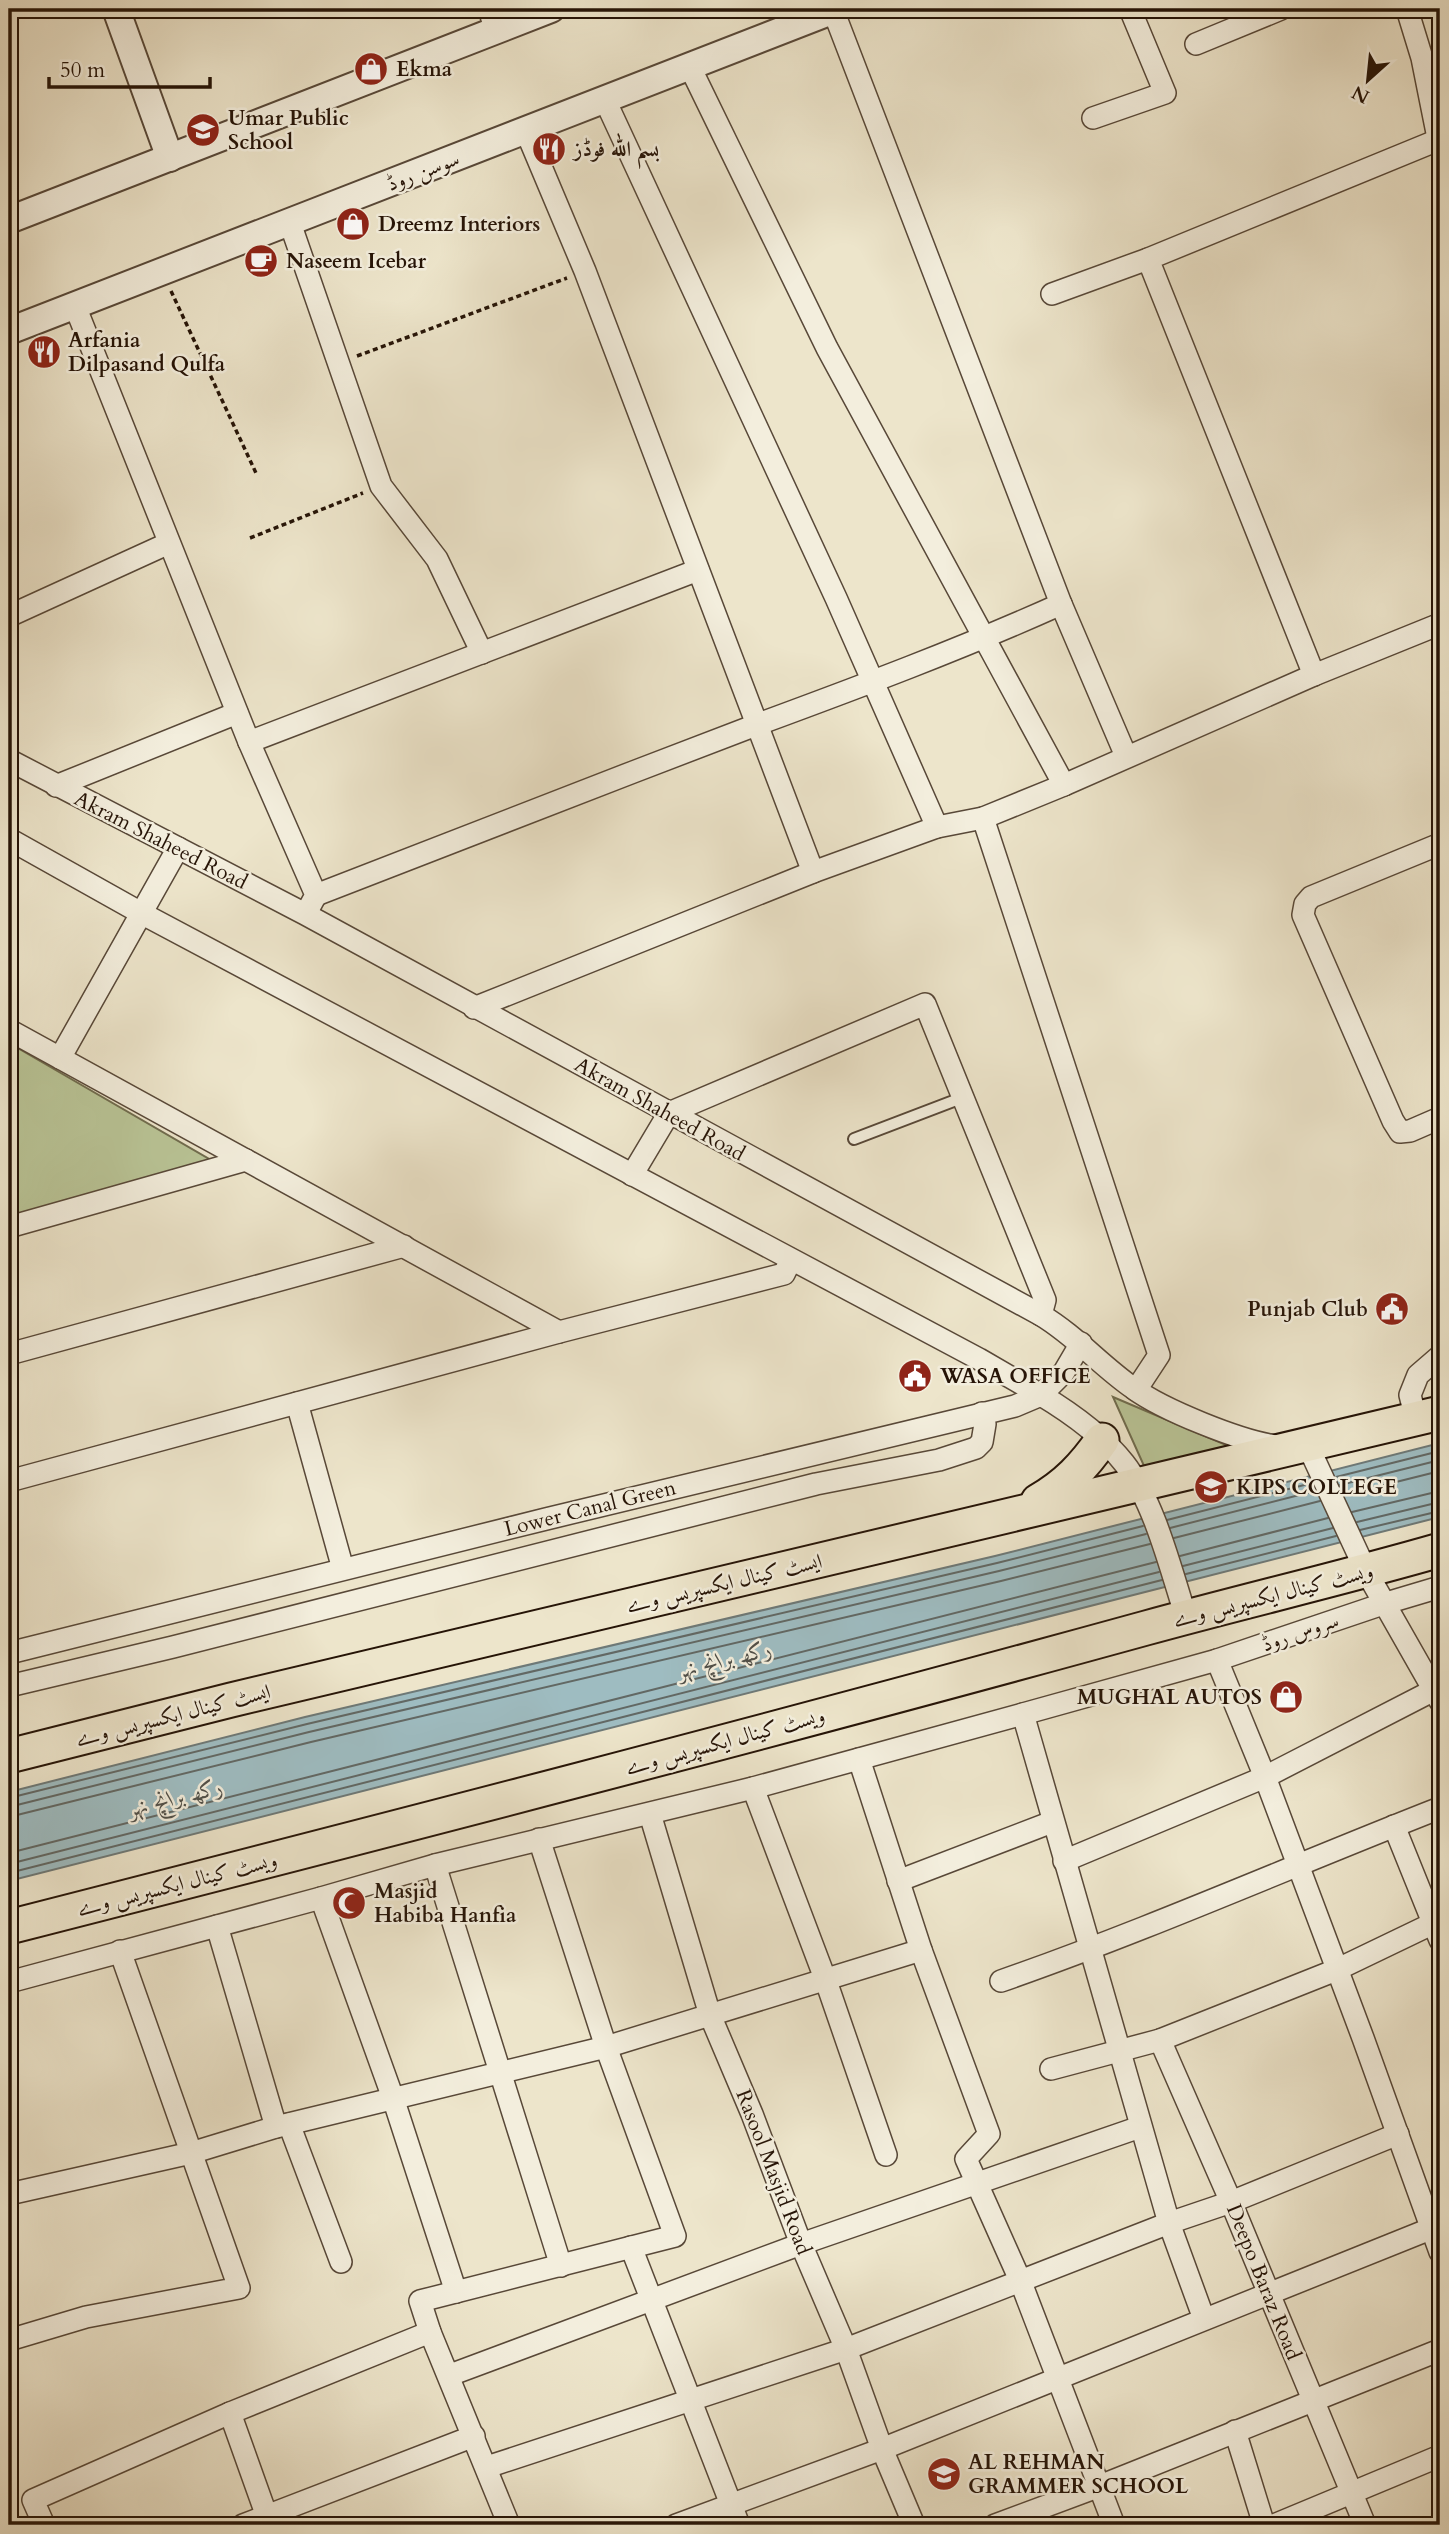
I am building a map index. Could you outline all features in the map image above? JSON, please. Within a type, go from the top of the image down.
[{"type":"main road","name":"ایسٹ کینال ایکسپریس وے","points":[[9,1756],[966,1525],[1143,1496],[1312,1454],[1428,1416]]},
{"type":"main road","points":[[966,1525],[1023,1510],[1058,1489],[1085,1465],[1102,1440]]},
{"type":"main road","name":"ویسٹ کینال ایکسپریس وے","points":[[9,1927],[976,1675],[1183,1608],[1362,1562],[1440,1549]]},
{"type":"street","points":[[116,9],[170,158]]},
{"type":"street","points":[[9,220],[170,158],[492,20],[551,9]]},
{"type":"street","points":[[835,9],[1061,604],[1126,757]]},
{"type":"street","name":"سوسن روڈ","points":[[9,331],[835,9]]},
{"type":"street","points":[[1093,118],[1165,93],[1130,9]]},
{"type":"street","points":[[1196,44],[1281,9]]},
{"type":"street","points":[[1052,294],[1439,144],[1422,58],[1407,9]]},
{"type":"street","points":[[690,67],[827,348],[1064,785]]},
{"type":"street","points":[[605,100],[874,683],[937,827]]},
{"type":"street","points":[[526,131],[585,271],[813,872]]},
{"type":"street","points":[[290,222],[381,486],[437,559],[482,653]]},
{"type":"street","points":[[1148,259],[1314,675]]},
{"type":"street","points":[[75,306],[237,713],[316,895]]},
{"type":"street","points":[[9,616],[169,542]]},
{"type":"street","points":[[249,742],[698,570]]},
{"type":"street","points":[[305,914],[316,895],[757,725],[874,683],[1061,604]]},
{"type":"street","points":[[474,1008],[813,872],[937,827],[983,818],[1314,675],[1440,624]]},
{"type":"street","points":[[56,786],[237,713]]},
{"type":"street","name":"Akram Shaheed Road","points":[[9,760],[305,914],[1041,1315],[1081,1342],[1136,1390],[1185,1415],[1249,1440],[1312,1454]]},
{"type":"street","points":[[983,818],[1159,1355],[1136,1390]]},
{"type":"street","points":[[9,839],[141,913],[1041,1395],[1069,1413],[1102,1440],[1124,1463],[1143,1496],[1183,1608]]},
{"type":"street","points":[[1440,844],[1311,897],[1305,904],[1303,915],[1393,1121],[1401,1132],[1440,1118]]},
{"type":"street","points":[[60,1058],[178,848]]},
{"type":"street","points":[[632,1175],[669,1113],[925,1004],[1045,1300],[1041,1315]]},
{"type":"street","points":[[9,1030],[559,1332]]},
{"type":"street","points":[[9,1227],[246,1160]]},
{"type":"street","points":[[9,1354],[404,1246]]},
{"type":"street","points":[[9,1481],[784,1274],[791,1260]]},
{"type":"street","points":[[1041,1395],[1064,1372],[1081,1342]]},
{"type":"street","points":[[1428,1416],[1410,1395],[1418,1375],[1440,1356]]},
{"type":"street","name":"Lower Canal Green","points":[[9,1653],[1015,1406],[1041,1395]]},
{"type":"street","points":[[297,1403],[343,1570]]},
{"type":"street","points":[[9,1686],[816,1484],[939,1460],[976,1448],[982,1442],[985,1424],[982,1413]]},
{"type":"street","points":[[1064,1861],[1265,1777],[1437,1696],[1362,1562],[1312,1454]]},
{"type":"street","name":"سروس روڈ","points":[[9,1982],[435,1865],[753,1788],[1023,1714],[1217,1660],[1440,1587]]},
{"type":"street","points":[[1217,1660],[1265,1777],[1398,2134],[1436,2227],[1440,2252]]},
{"type":"street","points":[[1023,1714],[1140,2127],[1169,2223],[1204,2319]]},
{"type":"street","points":[[859,1759],[921,1950],[989,2134],[966,2159],[1020,2280],[1114,2525]]},
{"type":"street","points":[[753,1788],[826,1981],[886,2155]]},
{"type":"street","points":[[1001,1981],[1091,1949],[1440,1808]]},
{"type":"street","name":"Rasool Masjid Road","points":[[650,1814],[710,2015],[752,2114],[801,2245],[846,2349],[882,2449],[914,2525]]},
{"type":"street","points":[[898,1881],[1052,1822]]},
{"type":"street","points":[[1051,2069],[1160,2040],[1438,1928],[1394,1826]]},
{"type":"street","points":[[509,2525],[450,2375],[430,2332],[420,2301],[675,2236],[606,2047],[539,1839]]},
{"type":"street","points":[[435,1865],[561,2266]]},
{"type":"street","points":[[321,1898],[393,2098],[456,2292]]},
{"type":"street","points":[[216,1926],[283,2126],[341,2262]]},
{"type":"street","points":[[9,2194],[191,2152],[393,2098],[606,2047],[921,1950]]},
{"type":"street","points":[[9,2340],[86,2318],[239,2288],[120,1951]]},
{"type":"street","name":"Deepo Baraz Road","points":[[1160,2040],[1231,2202],[1365,2525]]},
{"type":"street","points":[[450,2375],[801,2245],[1140,2127]]},
{"type":"street","points":[[487,2468],[846,2349],[1169,2223],[1231,2202],[1398,2134]]},
{"type":"street","points":[[676,2525],[882,2449],[1436,2227]]},
{"type":"street","points":[[631,2247],[740,2525]]},
{"type":"street","points":[[44,2525],[33,2500],[230,2413],[430,2332]]},
{"type":"street","points":[[995,2525],[1100,2486],[1440,2350]]},
{"type":"street","points":[[230,2413],[268,2521]]},
{"type":"street","points":[[1235,2431],[1264,2525]]},
{"type":"street","points":[[243,2525],[268,2521],[474,2436]]},
{"type":"street","points":[[1274,2525],[1440,2456]]},
{"type":"lane","points":[[854,1139],[964,1097]]},
{"type":"path","points":[[340,362],[585,271]]},
{"type":"path","points":[[162,272],[256,473]]},
{"type":"path","points":[[250,538],[381,486]]},
{"type":"green space","points":[[9,1043],[216,1163],[9,1220]]},
{"type":"green space","points":[[1113,1397],[1238,1450],[1149,1477]]},
{"type":"water","name":"رکھ برانچ نہر","points":[[1440,1443],[1440,1517],[9,1881],[9,1792],[305,1717],[995,1556]]},
{"type":"place","name":"Ekma","points":[[371,69]]},
{"type":"place","name":"Umar Public School","points":[[203,130]]},
{"type":"place","name":"بسم اللہ فوڈز","points":[[549,149]]},
{"type":"place","name":"Dreemz Interiors","points":[[353,224]]},
{"type":"place","name":"Naseem Icebar","points":[[261,261]]},
{"type":"place","name":"Arfania Dilpasand Qulfa","points":[[44,352]]},
{"type":"place","name":"Punjab Club","points":[[1392,1309]]},
{"type":"place","name":"WASA OFFICE","points":[[915,1376]]},
{"type":"place","name":"KIPS COLLEGE","points":[[1211,1487]]},
{"type":"place","name":"MUGHAL AUTOS","points":[[1286,1697]]},
{"type":"place","name":"Masjid Habiba Hanfia","points":[[349,1903]]},
{"type":"place","name":"AL REHMAN GRAMMER SCHOOL","points":[[944,2474]]}]
